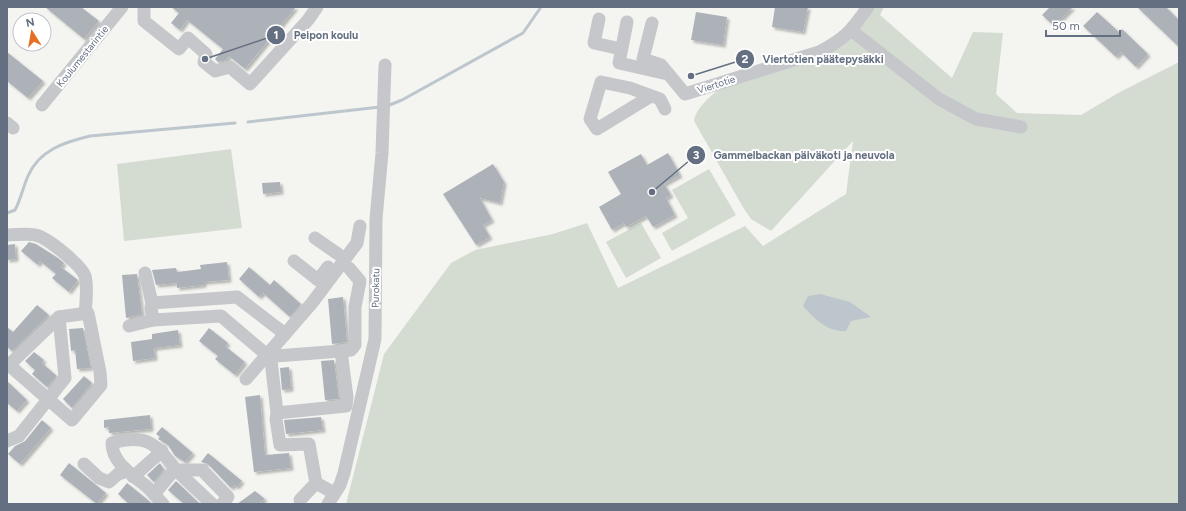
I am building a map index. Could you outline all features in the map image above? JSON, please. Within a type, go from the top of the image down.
[{"type":"street","name":"Koulumestarintie","points":[[42,105],[122,7]]},
{"type":"street","points":[[144,7],[144,20],[178,49],[188,38],[206,54],[204,62],[215,71],[230,67],[250,84],[308,20],[317,7]]},
{"type":"street","name":"Viertotie","points":[[669,74],[685,94],[819,52],[833,45],[852,31],[868,7]]},
{"type":"street","points":[[599,19],[594,43],[621,50]]},
{"type":"street","points":[[626,22],[619,63],[669,74]]},
{"type":"street","points":[[652,23],[643,59],[661,65],[669,74]]},
{"type":"street","points":[[852,31],[939,99],[976,119],[1021,127]]},
{"type":"street","name":"Purokatu","points":[[331,499],[344,473],[375,339],[376,220],[384,116],[385,65]]},
{"type":"street","points":[[651,96],[597,129],[590,119],[601,82],[630,88],[660,99],[665,109]]},
{"type":"street","points":[[294,261],[318,280],[360,226],[369,220],[376,220]]},
{"type":"street","points":[[246,379],[312,303],[357,243],[360,226]]},
{"type":"street","points":[[7,235],[35,235],[49,241],[80,269],[85,276],[87,300],[85,314]]},
{"type":"street","points":[[315,238],[338,254]]},
{"type":"street","points":[[349,268],[360,281],[375,282]]},
{"type":"street","points":[[145,273],[152,303],[151,308],[153,320]]},
{"type":"street","points":[[331,499],[316,483],[309,444],[280,445],[276,419],[277,413],[271,360],[276,356],[351,350],[355,345],[355,307],[360,281]]},
{"type":"street","points":[[152,303],[237,296],[285,334]]},
{"type":"street","points":[[88,314],[100,372],[100,385],[72,420],[8,364],[59,317],[88,314]]},
{"type":"street","points":[[128,326],[153,320],[221,316],[267,355]]},
{"type":"street","points":[[7,441],[19,436],[50,400],[65,378],[59,317]]},
{"type":"street","points":[[277,413],[346,406],[347,397],[341,351]]},
{"type":"street","points":[[176,469],[158,499],[146,486],[130,474],[112,451],[112,443],[124,440],[148,440],[162,451],[176,469],[212,504]]},
{"type":"street","points":[[84,464],[99,478],[109,482],[118,474],[130,474],[162,451]]},
{"type":"street","points":[[176,469],[202,470],[228,497],[222,504]]},
{"type":"street","points":[[300,500],[316,483]]},
{"type":"shaded area","points":[[874,7],[884,7],[880,15],[952,78],[973,32],[1003,33],[996,94],[1017,113],[1081,115],[1118,93],[1179,62],[1179,504],[346,504],[384,354],[451,263],[475,250],[553,234],[587,223],[618,288],[745,226],[763,246],[846,194],[853,141],[771,231],[751,219],[744,209],[694,121],[700,108],[718,90],[853,35],[867,20]]},
{"type":"shaded area","points":[[231,149],[242,228],[124,241],[117,164]]},
{"type":"shaded area","points":[[709,169],[736,215],[672,251],[662,233],[688,218],[672,190]]},
{"type":"shaded area","points":[[641,223],[661,258],[626,278],[606,242]]},
{"type":"shaded area","points":[[820,294],[850,302],[871,317],[851,321],[846,331],[839,331],[827,327],[817,320],[803,306],[808,296]]},
{"type":"building","points":[[45,7],[81,7],[99,21],[84,39]]},
{"type":"building","points":[[171,7],[296,7],[245,69],[229,56],[226,60],[218,62],[215,59],[223,49],[187,20],[180,30],[171,23],[179,13]]},
{"type":"building","points":[[775,7],[808,7],[803,32],[772,27]]},
{"type":"building","points":[[1050,7],[1073,7],[1054,26],[1042,15]]},
{"type":"building","points":[[1137,7],[1166,7],[1179,20],[1179,47]]},
{"type":"building","points":[[696,12],[727,17],[723,45],[691,40]]},
{"type":"building","points":[[1097,12],[1119,32],[1122,29],[1148,54],[1136,67],[1121,52],[1116,57],[1083,26]]},
{"type":"building","points":[[7,52],[43,81],[28,98],[7,81]]},
{"type":"building","points":[[668,153],[680,175],[664,184],[671,195],[666,198],[675,215],[653,227],[646,216],[626,227],[624,223],[612,230],[599,207],[621,194],[608,172],[641,154],[647,165]]},
{"type":"building","points":[[493,164],[504,182],[500,203],[480,198],[492,220],[483,225],[490,237],[476,245],[443,194]]},
{"type":"building","points":[[280,182],[281,192],[263,194],[262,183]]},
{"type":"building","points":[[29,242],[36,244],[58,258],[64,263],[61,267],[78,280],[69,292],[52,278],[56,274],[40,261],[38,265],[21,251]]},
{"type":"building","points":[[15,244],[16,259],[7,260],[7,245]]},
{"type":"building","points":[[227,262],[229,280],[204,282],[204,285],[177,288],[177,283],[156,285],[152,270],[176,268],[177,272],[201,269],[200,265]]},
{"type":"building","points":[[249,267],[270,285],[274,280],[301,304],[290,317],[263,293],[259,297],[239,279]]},
{"type":"building","points":[[137,274],[142,314],[126,318],[122,275]]},
{"type":"building","points":[[343,297],[347,342],[332,344],[328,299]]},
{"type":"building","points":[[37,305],[49,315],[12,351],[7,347],[7,327],[13,332]]},
{"type":"building","points":[[83,328],[91,368],[77,369],[75,350],[71,351],[69,329]]},
{"type":"building","points":[[209,328],[228,343],[225,346],[245,362],[235,375],[215,359],[218,356],[199,341]]},
{"type":"building","points":[[178,330],[180,345],[154,348],[155,358],[133,361],[131,342],[152,339],[152,334]]},
{"type":"building","points":[[34,352],[44,360],[42,363],[57,376],[47,387],[32,374],[35,370],[25,361]]},
{"type":"building","points":[[334,360],[339,399],[325,400],[321,361]]},
{"type":"building","points":[[289,367],[291,389],[282,390],[280,368]]},
{"type":"building","points":[[84,376],[92,383],[72,408],[63,399]]},
{"type":"building","points":[[7,381],[27,400],[17,411],[7,403]]},
{"type":"building","points":[[260,395],[265,455],[289,453],[291,468],[254,472],[245,397]]},
{"type":"building","points":[[150,415],[151,429],[109,433],[109,427],[104,428],[104,420]]},
{"type":"building","points":[[321,417],[323,430],[286,434],[284,420]]},
{"type":"building","points":[[42,420],[51,428],[20,464],[8,454],[15,446],[25,441]]},
{"type":"building","points":[[162,427],[193,453],[185,462],[175,456],[168,445],[158,439],[160,437],[156,434]]},
{"type":"building","points":[[208,453],[242,481],[237,487],[234,485],[231,488],[208,464],[201,462]]},
{"type":"building","points":[[69,463],[106,493],[97,504],[60,475]]},
{"type":"building","points":[[160,463],[164,470],[154,482],[147,475]]},
{"type":"building","points":[[176,481],[200,504],[184,504],[168,490]]},
{"type":"building","points":[[127,483],[152,504],[129,504],[118,494]]},
{"type":"building","points":[[255,491],[265,499],[258,504],[237,504]]},
{"type":"waterway","points":[[387,106],[402,100],[523,33],[541,7]]},
{"type":"waterway","points":[[248,122],[380,107]]},
{"type":"waterway","points":[[7,213],[15,210],[26,180],[33,167],[46,154],[62,144],[90,136],[235,123]]},
{"type":"place","name":"Peipon koulu","points":[[205,59]]},
{"type":"place","name":"Viertotien päätepysäkki","points":[[691,76]]},
{"type":"place","name":"Gammelbackan päiväkoti ja neuvola","points":[[652,192]]}]
